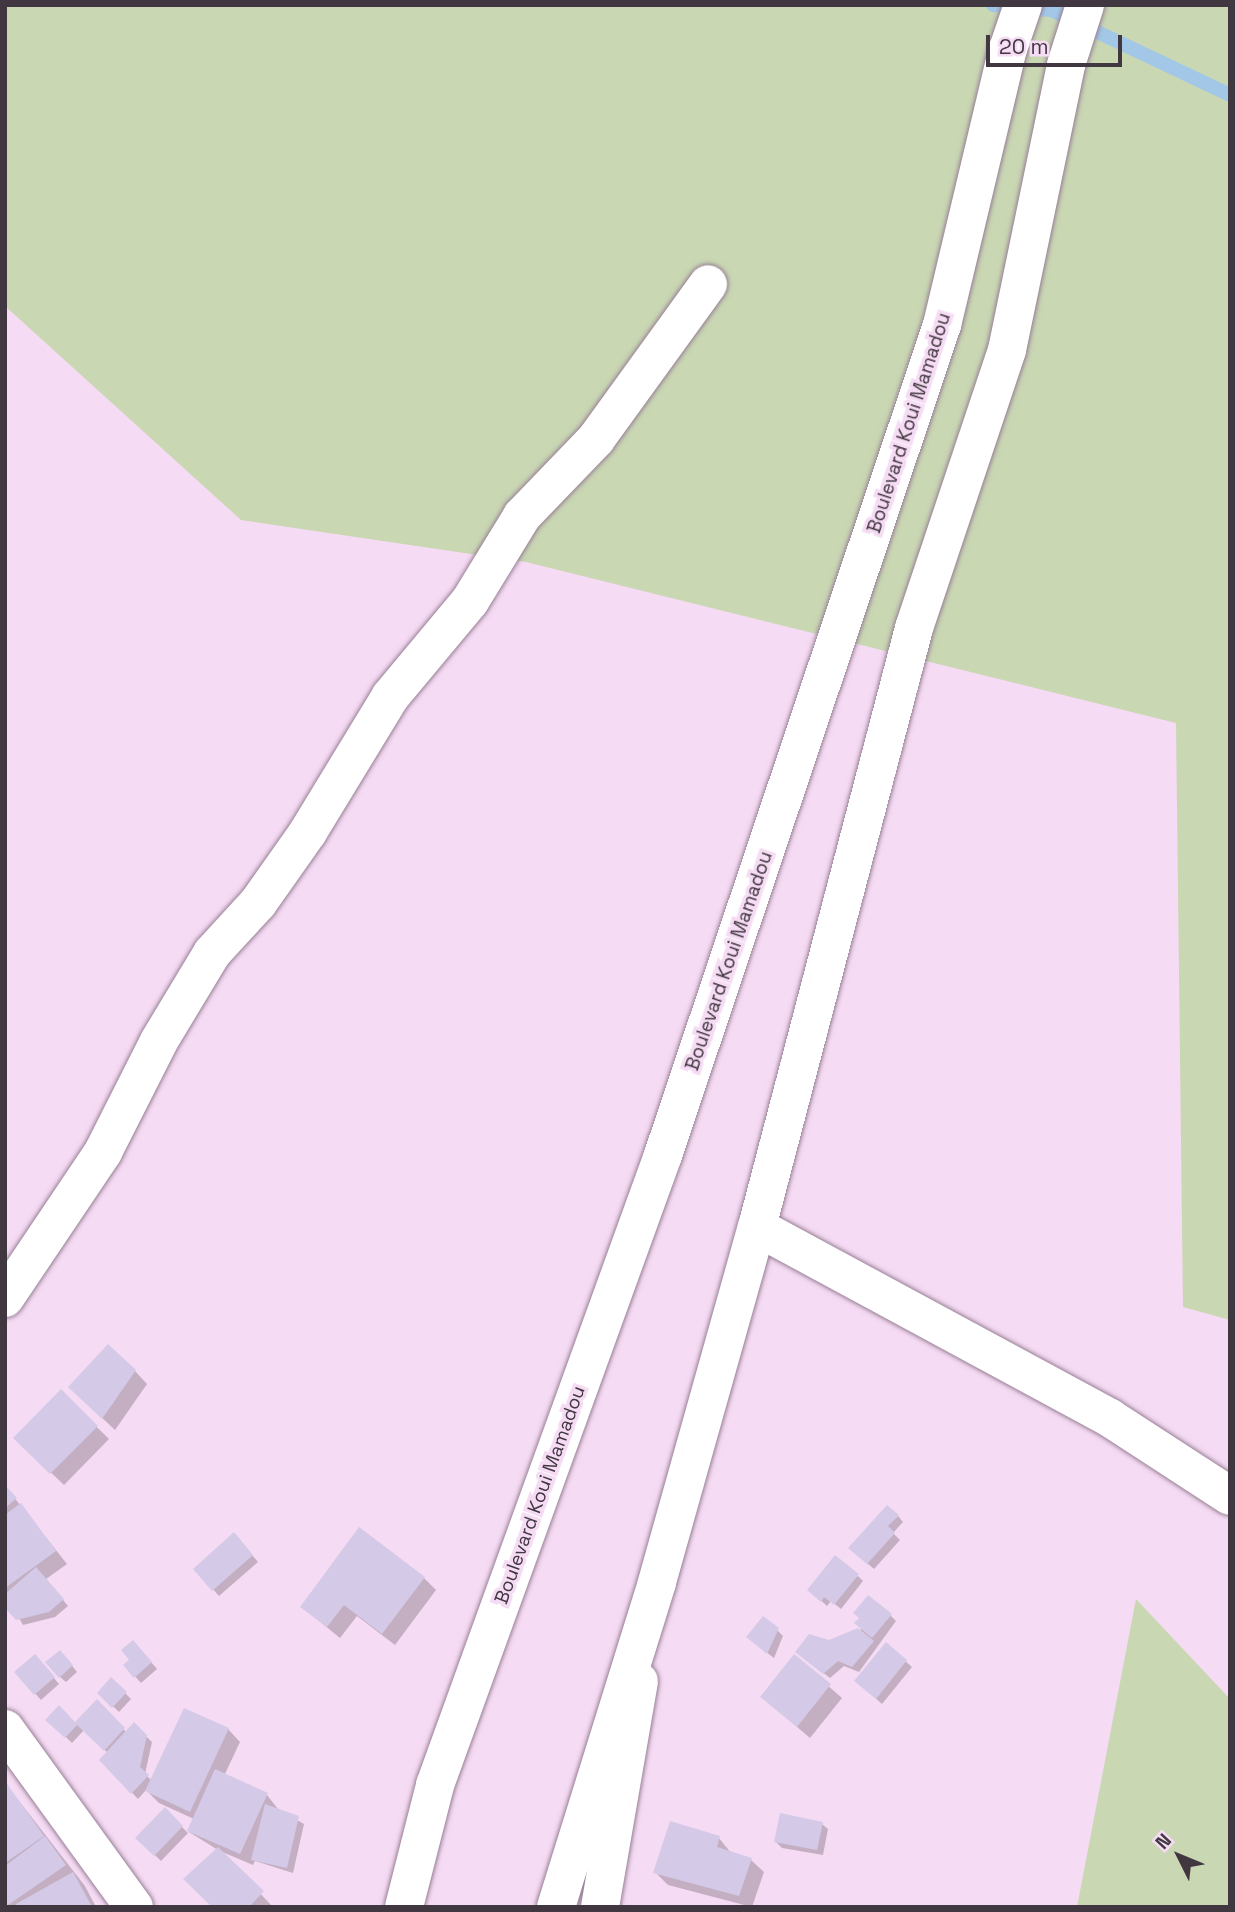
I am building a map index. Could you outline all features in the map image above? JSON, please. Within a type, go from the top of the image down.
[{"type":"main road","name":"Boulevard Koui Mamadou","points":[[404,1907],[435,1786],[667,1142],[938,338],[1008,48],[1023,5]]},
{"type":"main road","points":[[556,1907],[657,1582],[757,1227],[914,628],[1007,350],[1066,65],[1085,5]]},
{"type":"main road","points":[[5,1298],[103,1152],[159,1041],[212,953],[258,903],[308,832],[390,697],[470,601],[522,516],[596,439],[708,284]]},
{"type":"main road","points":[[757,1227],[1110,1418],[1230,1496]]},
{"type":"main road","points":[[600,1907],[657,1582]]},
{"type":"main road","points":[[5,1729],[134,1907]]},
{"type":"green space","points":[[5,5],[1230,5],[1230,1320],[1183,1307],[1176,723],[526,562],[241,520],[5,306]]},
{"type":"green space","points":[[1136,1599],[1230,1699],[1230,1907],[1077,1907]]},
{"type":"building","points":[[108,1344],[136,1370],[102,1419],[68,1387]]},
{"type":"building","points":[[61,1389],[98,1426],[50,1474],[13,1438]]},
{"type":"building","points":[[5,1485],[17,1498],[5,1508]]},
{"type":"building","points":[[21,1503],[56,1551],[5,1588],[5,1515]]},
{"type":"building","points":[[887,1505],[899,1515],[888,1526],[895,1533],[867,1564],[848,1548]]},
{"type":"building","points":[[359,1527],[425,1577],[382,1634],[344,1605],[327,1627],[300,1607]]},
{"type":"building","points":[[234,1532],[253,1555],[212,1591],[193,1569]]},
{"type":"building","points":[[835,1555],[859,1574],[834,1605],[824,1597],[821,1602],[807,1590]]},
{"type":"building","points":[[36,1567],[64,1599],[49,1612],[16,1620],[5,1608],[5,1594]]},
{"type":"building","points":[[868,1595],[892,1614],[872,1638],[854,1623],[859,1618],[853,1613]]},
{"type":"building","points":[[763,1616],[779,1628],[767,1654],[746,1637]]},
{"type":"building","points":[[858,1628],[874,1641],[852,1667],[838,1661],[823,1674],[795,1652],[809,1634],[829,1640]]},
{"type":"building","points":[[133,1640],[152,1662],[134,1678],[123,1665],[129,1660],[121,1650]]},
{"type":"building","points":[[886,1642],[907,1660],[876,1699],[854,1681]]},
{"type":"building","points":[[60,1650],[73,1665],[59,1678],[45,1662]]},
{"type":"building","points":[[35,1654],[55,1677],[34,1695],[14,1672]]},
{"type":"building","points":[[794,1654],[831,1684],[797,1727],[760,1697]]},
{"type":"building","points":[[111,1677],[127,1692],[112,1708],[97,1693]]},
{"type":"building","points":[[97,1699],[125,1728],[104,1751],[77,1725],[65,1738],[45,1720],[59,1705],[75,1722]]},
{"type":"building","points":[[184,1708],[229,1728],[190,1812],[145,1791]]},
{"type":"building","points":[[134,1722],[147,1735],[140,1767],[149,1775],[131,1794],[99,1760]]},
{"type":"building","points":[[215,1769],[268,1793],[240,1854],[187,1831]]},
{"type":"building","points":[[5,1781],[44,1836],[5,1863]]},
{"type":"building","points":[[265,1804],[299,1816],[287,1868],[251,1860]]},
{"type":"building","points":[[165,1807],[183,1826],[154,1856],[135,1838]]},
{"type":"building","points":[[780,1813],[823,1822],[817,1850],[774,1842]]},
{"type":"building","points":[[670,1821],[720,1836],[717,1847],[752,1858],[739,1896],[653,1873]]},
{"type":"building","points":[[45,1836],[66,1865],[5,1907],[5,1866]]},
{"type":"building","points":[[218,1847],[264,1891],[251,1905],[212,1907],[183,1879]]},
{"type":"building","points":[[73,1872],[92,1907],[17,1907],[16,1904]]},
{"type":"waterway","points":[[993,5],[1051,10],[1230,95]]}]
